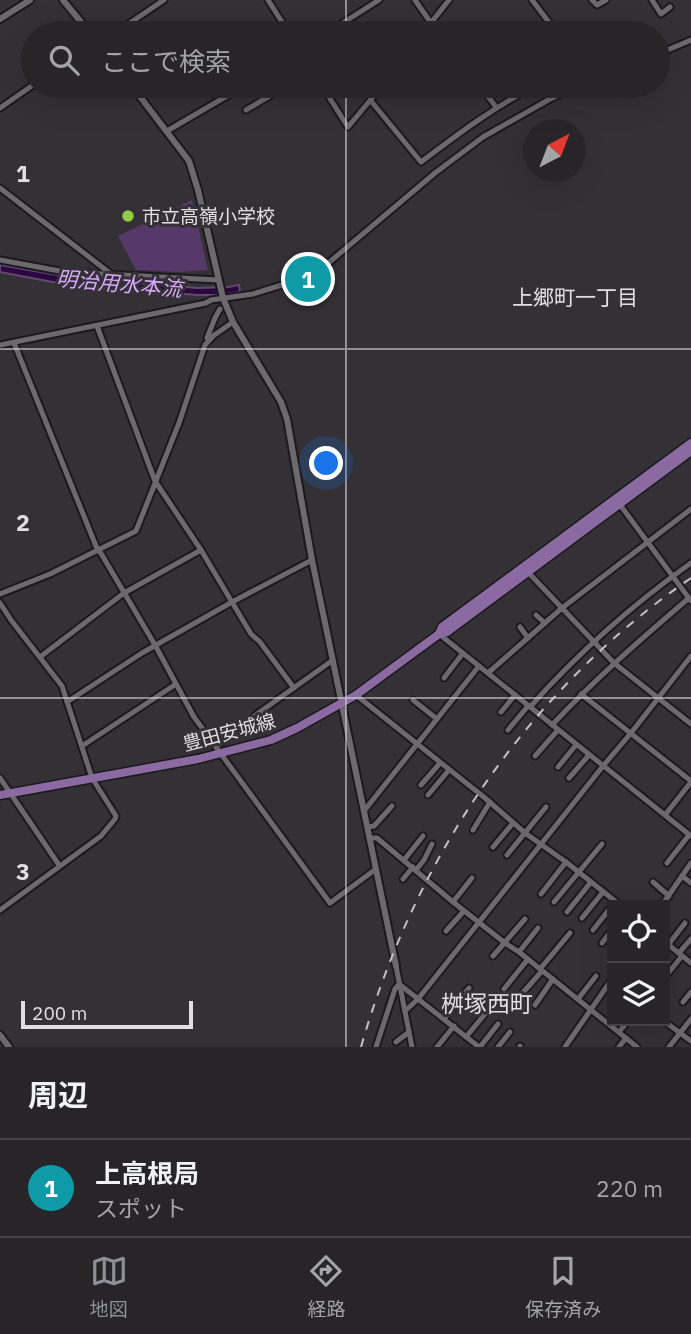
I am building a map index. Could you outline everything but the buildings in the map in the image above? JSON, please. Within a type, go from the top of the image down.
[{"type":"main road","name":"豊田安城線","points":[[618,502],[691,443]]},
{"type":"main road","name":"豊田安城線","points":[[0,795],[271,740],[297,728],[356,695],[439,634],[442,627],[691,451]]},
{"type":"street","points":[[0,19],[30,0]]},
{"type":"street","points":[[63,0],[80,21]]},
{"type":"street","points":[[133,21],[164,0]]},
{"type":"street","points":[[268,0],[281,21]]},
{"type":"street","points":[[346,21],[379,0]]},
{"type":"street","points":[[415,0],[428,21]]},
{"type":"street","points":[[432,21],[449,0]]},
{"type":"street","points":[[532,0],[548,21]]},
{"type":"street","points":[[592,0],[597,5],[606,0]]},
{"type":"street","points":[[652,0],[661,14],[670,7]]},
{"type":"street","points":[[670,49],[691,40]]},
{"type":"street","points":[[0,108],[21,93]]},
{"type":"street","points":[[141,98],[188,161],[198,190],[222,297],[289,425],[312,560],[412,1047]]},
{"type":"street","points":[[167,131],[223,98]]},
{"type":"street","points":[[246,110],[266,98]]},
{"type":"street","points":[[330,98],[348,127],[371,100],[421,162],[462,130],[513,98]]},
{"type":"street","points":[[489,98],[496,107]]},
{"type":"street","points":[[0,345],[222,297],[253,294],[285,284],[326,265],[435,173],[483,137],[552,98]]},
{"type":"street","points":[[0,188],[111,274]]},
{"type":"street","points":[[0,260],[65,272],[220,283]]},
{"type":"street","points":[[0,594],[50,574],[136,531],[220,309]]},
{"type":"street","points":[[205,345],[233,322]]},
{"type":"street","points":[[97,326],[155,481],[201,550],[251,634],[294,688]]},
{"type":"street","points":[[14,343],[99,550],[194,717],[330,903],[376,869]]},
{"type":"street","points":[[552,725],[614,663],[690,600],[618,502]]},
{"type":"street","points":[[488,673],[562,608],[691,509]]},
{"type":"street","points":[[40,657],[124,593],[201,550]]},
{"type":"street","points":[[67,702],[155,645],[312,560]]},
{"type":"street","points":[[508,730],[594,641],[691,563]]},
{"type":"street","points":[[526,570],[614,663],[691,724]]},
{"type":"street","points":[[0,603],[10,620],[62,686],[92,778],[116,816],[101,836],[0,910]]},
{"type":"street","points":[[536,615],[545,623]]},
{"type":"street","points":[[520,627],[528,638]]},
{"type":"street","points":[[439,634],[690,835],[667,863]]},
{"type":"street","points":[[444,678],[463,653]]},
{"type":"street","points":[[405,1011],[418,999],[461,940],[542,844],[690,659]]},
{"type":"street","points":[[219,750],[257,714],[333,660]]},
{"type":"street","points":[[364,811],[479,666]]},
{"type":"street","points":[[82,746],[176,684]]},
{"type":"street","points":[[581,694],[691,782],[665,815]]},
{"type":"street","points":[[356,695],[490,802],[525,834],[542,844],[613,900]]},
{"type":"street","points":[[501,712],[515,695]]},
{"type":"street","points":[[413,700],[437,719]]},
{"type":"street","points":[[535,756],[558,730]]},
{"type":"street","points":[[558,767],[576,745]]},
{"type":"street","points":[[569,778],[589,755]]},
{"type":"street","points":[[421,785],[440,763]]},
{"type":"street","points":[[428,795],[449,770]]},
{"type":"street","points":[[0,778],[60,865]]},
{"type":"street","points":[[474,830],[490,802]]},
{"type":"street","points":[[367,827],[374,826],[392,806]]},
{"type":"street","points":[[507,855],[546,807]]},
{"type":"street","points":[[494,847],[513,823]]},
{"type":"street","points":[[404,860],[423,836]]},
{"type":"street","points":[[369,838],[377,838],[464,911],[638,1047]]},
{"type":"street","points":[[403,879],[424,860],[432,844]]},
{"type":"street","points":[[554,902],[602,844]]},
{"type":"street","points":[[541,894],[566,862]]},
{"type":"street","points":[[666,900],[691,863]]},
{"type":"street","points":[[682,876],[691,883]]},
{"type":"street","points":[[453,902],[472,878]]},
{"type":"street","points":[[653,881],[669,895]]},
{"type":"street","points":[[567,912],[591,882]]},
{"type":"street","points":[[582,918],[603,892]]},
{"type":"street","points":[[446,931],[464,911]]},
{"type":"street","points":[[593,930],[607,914]]},
{"type":"street","points":[[493,956],[525,919]]},
{"type":"street","points":[[670,940],[685,923]]},
{"type":"street","points":[[519,952],[538,928]]},
{"type":"street","points":[[519,997],[570,933]]},
{"type":"street","points":[[602,943],[607,936]]},
{"type":"street","points":[[670,970],[691,939]]},
{"type":"street","points":[[670,948],[691,963]]},
{"type":"street","points":[[504,989],[528,960]]},
{"type":"street","points":[[578,999],[596,976]]},
{"type":"street","points":[[535,1005],[553,979]]},
{"type":"street","points":[[399,984],[479,1047],[498,1024]]},
{"type":"street","points":[[376,1047],[399,984]]},
{"type":"street","points":[[565,1047],[607,987]]},
{"type":"street","points":[[444,1019],[469,988]]},
{"type":"street","points":[[683,1002],[691,992]]},
{"type":"street","points":[[466,1037],[485,1014]]},
{"type":"street","points":[[669,1047],[691,1019]]},
{"type":"street","points":[[670,1025],[691,1041]]},
{"type":"street","points":[[437,1047],[454,1026]]},
{"type":"street","points":[[619,1032],[624,1026]]},
{"type":"street","points":[[396,1042],[409,1032]]},
{"type":"street","points":[[498,1047],[510,1032]]},
{"type":"street","points":[[0,1035],[9,1047]]},
{"type":"street","points":[[619,1047],[626,1038]]},
{"type":"shaded area","points":[[192,200],[208,270],[136,270],[118,236]]},
{"type":"water","name":"明治用水本流","points":[[0,265],[80,279],[198,288],[239,285],[240,292],[198,295],[74,286],[0,272]]},
{"type":"railway","points":[[361,1047],[384,977],[412,910],[446,845],[485,784],[529,726],[578,672],[632,623],[691,578]]},
{"type":"place","name":"市立高嶺小学校","points":[[128,216]]},
{"type":"place","name":"上高根局","points":[[308,279]]},
{"type":"district","name":"上郷町一丁目","points":[[575,298]]},
{"type":"district","name":"桝塚西町","points":[[487,1004]]}]
